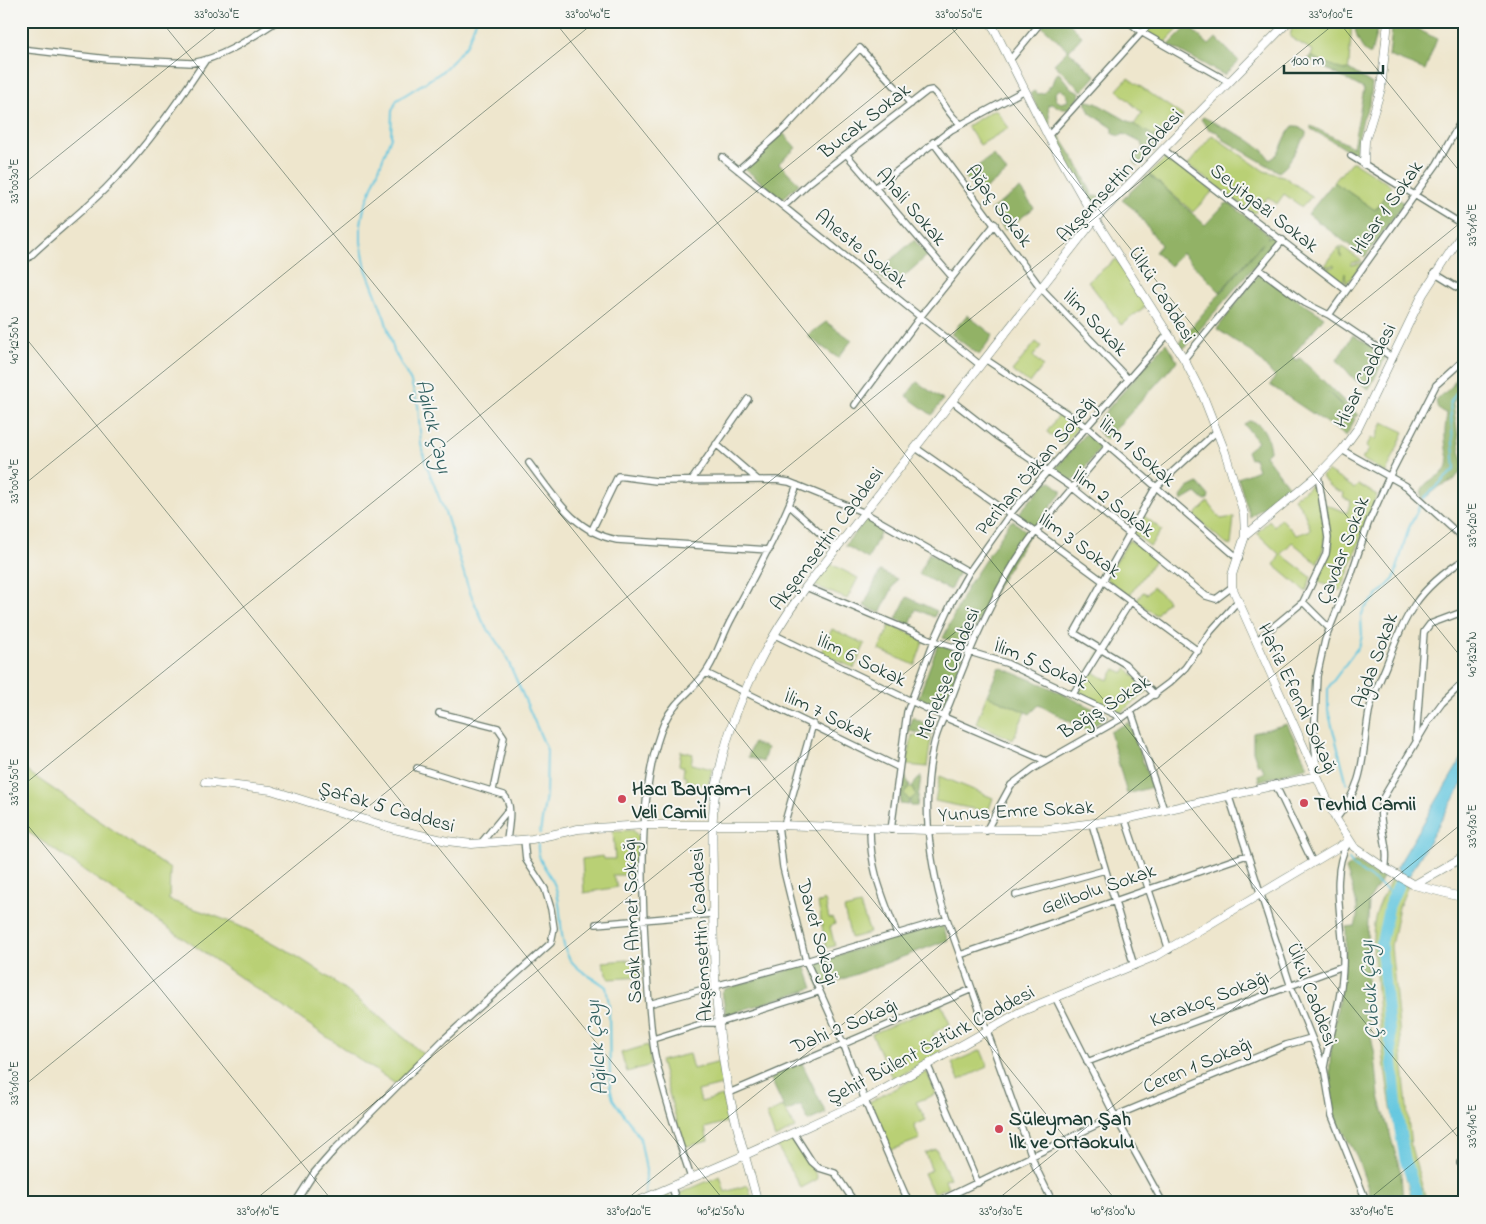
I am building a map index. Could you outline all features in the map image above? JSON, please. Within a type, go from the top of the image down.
[{"type":"street","points":[[21,48],[132,61],[175,63],[205,61],[240,45],[277,21]]},
{"type":"street","name":"Ülkü Caddesi","points":[[990,21],[1048,136],[1095,219],[1169,333],[1203,396],[1242,504],[1245,536],[1232,575],[1232,588]]},
{"type":"street","points":[[1010,60],[1042,21]]},
{"type":"street","points":[[1128,21],[1142,32],[1229,82]]},
{"type":"street","points":[[1048,136],[1152,21]]},
{"type":"street","name":"Akşemsettin Caddesi","points":[[758,1203],[729,1093],[715,986],[713,914],[711,825],[724,752],[745,693],[774,635],[806,587],[1095,219],[1289,21]]},
{"type":"street","points":[[1364,164],[1365,141],[1380,89],[1388,21]]},
{"type":"street","points":[[738,170],[786,127],[860,48],[911,104]]},
{"type":"street","points":[[21,265],[95,198],[134,158],[164,120],[205,61]]},
{"type":"street","name":"Bucak Sokak","points":[[784,206],[810,182],[847,155],[926,91],[932,90],[948,114],[961,124]]},
{"type":"street","points":[[875,188],[933,142],[961,124],[1025,90]]},
{"type":"street","name":"Hisar 1 Sokak","points":[[1329,315],[1448,146],[1463,122],[1465,114]]},
{"type":"street","name":"Ağaç Sokak","points":[[933,142],[1040,287]]},
{"type":"street","name":"Seyitgazi Sokak","points":[[1164,150],[1346,290]]},
{"type":"street","name":"Ahali Sokak","points":[[847,155],[952,277]]},
{"type":"street","points":[[1351,156],[1465,227]]},
{"type":"street","name":"Aheste Sokak","points":[[722,158],[921,316],[983,362]]},
{"type":"street","points":[[855,405],[921,316],[995,224]]},
{"type":"street","name":"Hisar Caddesi","points":[[1245,536],[1318,475],[1342,450],[1364,419],[1434,273],[1465,227]]},
{"type":"street","points":[[1184,359],[1283,240]]},
{"type":"street","points":[[1259,269],[1304,302],[1329,315],[1393,358]]},
{"type":"street","points":[[1434,273],[1465,292]]},
{"type":"street","name":"İlim Sokak","points":[[1040,287],[1128,379]]},
{"type":"street","name":"Perihan Özkan Sokağı","points":[[891,830],[905,720],[911,700],[934,640],[970,572],[1010,514],[1169,333]]},
{"type":"street","name":"Çavdar Sokak","points":[[1317,776],[1314,738],[1317,676],[1322,650],[1351,575],[1368,524],[1389,477],[1436,385],[1465,359]]},
{"type":"street","name":"İlim 1 Sokak","points":[[983,362],[1087,427],[1155,488],[1239,558]]},
{"type":"street","points":[[691,481],[748,399]]},
{"type":"street","name":"İlim 2 Sokak","points":[[952,401],[1047,472],[1072,488],[1210,599],[1221,597],[1232,588]]},
{"type":"street","points":[[1155,694],[1131,669],[1074,633],[1155,488],[1217,431]]},
{"type":"street","points":[[716,444],[758,480]]},
{"type":"street","name":"Menekşe Caddesi","points":[[1053,1203],[1032,1155],[986,1030],[947,919],[934,875],[927,830],[931,762],[936,738],[969,651],[998,592],[1036,532],[1108,446]]},
{"type":"street","name":"İlim 3 Sokak","points":[[916,448],[1036,532],[1198,651]]},
{"type":"street","points":[[1342,450],[1412,491],[1425,506],[1465,540]]},
{"type":"street","points":[[529,463],[567,513],[591,532],[617,540],[768,550]]},
{"type":"street","points":[[1256,641],[1303,602],[1326,554],[1328,544],[1318,475]]},
{"type":"street","points":[[591,532],[618,476],[656,481],[776,480],[797,485],[865,513],[970,572]]},
{"type":"street","name":"Sadık Ahmet Sokağı","points":[[691,1178],[662,1084],[653,1039],[649,1004],[643,921],[645,825],[654,757],[665,722],[676,703],[706,672],[790,505],[797,485]]},
{"type":"street","points":[[790,505],[837,549]]},
{"type":"street","name":"Ağda Sokak","points":[[1336,819],[1350,801],[1360,775],[1371,707],[1404,621],[1429,584],[1465,559]]},
{"type":"street","name":"İlim 5 Sokak","points":[[806,587],[934,640],[1006,663],[1122,718]]},
{"type":"street","points":[[1232,588],[1237,602]]},
{"type":"street","points":[[1073,694],[1131,601]]},
{"type":"street","name":"Hafız Efendi Sokağı","points":[[1237,602],[1336,819],[1349,841],[1360,852],[1413,885],[1465,898]]},
{"type":"street","name":"Bağış Sokak","points":[[986,831],[1011,785],[1046,761],[1122,718],[1155,694],[1185,668],[1211,632],[1237,602]]},
{"type":"street","points":[[1303,602],[1330,628]]},
{"type":"street","points":[[1416,741],[1424,632],[1430,624],[1465,611]]},
{"type":"street","name":"İlim 6 Sokak","points":[[774,635],[944,717],[1046,761]]},
{"type":"street","name":"İlim 7 Sokak","points":[[706,672],[745,693],[813,724],[898,767]]},
{"type":"street","points":[[1386,869],[1387,849],[1381,818],[1381,804],[1416,741],[1442,703],[1465,681]]},
{"type":"street","points":[[1131,711],[1164,810]]},
{"type":"street","points":[[439,713],[498,728],[502,731],[504,737],[493,790]]},
{"type":"street","points":[[781,825],[813,724]]},
{"type":"street","points":[[417,768],[493,790],[507,798],[509,810],[507,841]]},
{"type":"street","name":"Yunus Emre Sokak","points":[[711,825],[781,825],[891,830],[986,831],[1048,829],[1126,819],[1317,776]]},
{"type":"street","name":"Şafak 5 Caddesi","points":[[205,782],[223,782],[271,790],[394,829],[446,841],[481,843],[524,840],[578,829],[645,825],[711,825]]},
{"type":"street","points":[[1275,784],[1313,862]]},
{"type":"street","name":"Ülkü Caddesi","points":[[1229,796],[1246,855],[1290,984],[1324,1068],[1332,1116],[1367,1203]]},
{"type":"street","points":[[481,843],[509,810]]},
{"type":"street","points":[[1126,819],[1168,950]]},
{"type":"street","points":[[1092,824],[1134,966]]},
{"type":"street","name":"Davet Sokağı","points":[[781,825],[783,867],[806,961],[818,992],[843,1043],[909,1203]]},
{"type":"street","points":[[870,829],[873,866],[897,934]]},
{"type":"street","points":[[295,1203],[314,1173],[336,1148],[444,1039],[551,943],[554,928],[549,902],[545,890],[526,860],[524,840]]},
{"type":"street","points":[[1324,1068],[1343,966],[1338,873],[1341,855],[1349,841]]},
{"type":"street","name":"Şehit Bülent Öztürk Caddesi","points":[[635,1202],[794,1134],[866,1100],[1020,1012],[1134,966],[1168,950],[1349,841]]},
{"type":"street","name":"Gelibolu Sokak","points":[[960,955],[1246,855]]},
{"type":"street","points":[[1413,885],[1465,856]]},
{"type":"street","points":[[1016,895],[1105,870]]},
{"type":"street","points":[[596,924],[713,914]]},
{"type":"street","points":[[649,1004],[806,961],[947,919]]},
{"type":"street","name":"Karakoç Sokağı","points":[[1088,1062],[1290,984],[1343,966]]},
{"type":"street","name":"Dahi 2 Sokağı","points":[[729,1093],[972,988]]},
{"type":"street","points":[[653,1039],[704,1023],[719,1023],[818,992]]},
{"type":"street","points":[[1055,997],[1115,1116],[1163,1203]]},
{"type":"street","name":"Ceren 1 Sokağı","points":[[935,1203],[1115,1116],[1286,1045],[1311,1038]]},
{"type":"street","points":[[928,1066],[978,1182]]},
{"type":"street","points":[[794,1134],[812,1162],[819,1168],[834,1173],[855,1203]]},
{"type":"street","points":[[672,1187],[677,1203]]},
{"type":"green space","points":[[1046,21],[1067,21],[1082,36],[1069,51],[1096,76],[1082,91],[1054,64],[1068,50],[1042,26]]},
{"type":"green space","points":[[1155,21],[1186,21],[1165,43],[1145,31]]},
{"type":"green space","points":[[1298,21],[1352,21],[1348,77],[1310,57],[1313,51],[1290,37],[1292,27]]},
{"type":"green space","points":[[1355,21],[1379,21],[1371,54],[1365,51],[1356,35]]},
{"type":"green space","points":[[1393,21],[1401,21],[1437,39],[1425,70],[1389,56]]},
{"type":"green space","points":[[1188,26],[1209,45],[1216,38],[1239,61],[1224,75],[1169,45]]},
{"type":"green space","points":[[1310,56],[1340,69],[1352,71],[1372,84],[1370,103],[1363,118],[1355,154],[1311,129],[1311,126],[1353,147],[1364,89],[1308,59]]},
{"type":"green space","points":[[1059,73],[1071,88],[1080,92],[1079,98],[1069,109],[1062,109],[1052,104],[1048,105],[1050,123],[1048,127],[1030,94],[1034,91],[1038,94],[1044,93],[1052,84],[1055,75]],"holes":[[[1060,89],[1066,93],[1068,101],[1061,103],[1056,100],[1055,93]]]},
{"type":"green space","points":[[1128,78],[1183,116],[1155,142],[1133,126],[1142,113],[1117,90]]},
{"type":"green space","points":[[1085,100],[1096,103],[1156,137],[1156,149],[1137,166],[1134,161],[1143,148],[1142,143],[1124,134],[1120,136],[1113,134],[1113,128],[1090,113]]},
{"type":"green space","points":[[995,109],[1009,128],[980,145],[967,126]]},
{"type":"green space","points":[[1203,117],[1246,138],[1264,151],[1270,160],[1278,153],[1293,126],[1297,126],[1306,132],[1306,135],[1286,166],[1279,172],[1224,140],[1217,132],[1208,129],[1201,119]]},
{"type":"green space","points":[[1055,129],[1078,165],[1093,196],[1105,197],[1098,204],[1093,205],[1050,135]]},
{"type":"green space","points":[[783,133],[796,148],[779,163],[799,184],[782,199],[744,168]]},
{"type":"green space","points":[[1212,135],[1264,171],[1283,176],[1312,196],[1302,207],[1284,194],[1277,204],[1268,197],[1254,214],[1188,165]]},
{"type":"green space","points":[[993,155],[1007,172],[978,195],[964,176]]},
{"type":"green space","points":[[1167,157],[1213,191],[1193,212],[1149,174]]},
{"type":"green space","points":[[1351,162],[1354,162],[1392,186],[1375,210],[1334,182]]},
{"type":"green space","points":[[1149,174],[1205,225],[1225,204],[1229,203],[1269,235],[1267,238],[1272,236],[1274,239],[1269,249],[1183,349],[1179,344],[1182,338],[1263,243],[1220,292],[1182,253],[1170,266],[1155,252],[1161,245],[1135,210],[1122,200]]},
{"type":"green space","points":[[1334,182],[1375,210],[1387,193],[1404,203],[1365,257],[1308,214]]},
{"type":"green space","points":[[1020,189],[1034,208],[1005,230],[990,210]]},
{"type":"green space","points":[[914,240],[928,255],[892,287],[876,273]]},
{"type":"green space","points":[[1339,246],[1341,257],[1341,246],[1362,261],[1351,263],[1351,265],[1363,263],[1346,284],[1345,273],[1343,284],[1323,269],[1334,267],[1334,265],[1324,267]]},
{"type":"green space","points":[[1116,259],[1146,306],[1121,325],[1088,281]]},
{"type":"green space","points":[[1260,275],[1324,317],[1292,356],[1298,362],[1297,359],[1300,358],[1358,415],[1355,417],[1328,392],[1355,419],[1346,436],[1270,385],[1275,377],[1253,353],[1217,329],[1256,277]]},
{"type":"green space","points":[[967,315],[993,335],[979,355],[951,334]]},
{"type":"green space","points":[[826,322],[852,340],[838,358],[807,336]]},
{"type":"green space","points":[[1353,335],[1386,356],[1369,389],[1355,380],[1337,360]]},
{"type":"green space","points":[[1036,342],[1041,346],[1033,356],[1043,366],[1030,383],[1012,371]]},
{"type":"green space","points":[[1166,343],[1177,361],[1106,440],[1096,430],[1098,420]]},
{"type":"green space","points":[[1465,363],[1465,385],[1453,403],[1463,468],[1454,480],[1438,487],[1425,498],[1421,497],[1427,483],[1440,475],[1449,462],[1445,439],[1447,414],[1438,409],[1436,401],[1452,386]]},
{"type":"green space","points":[[917,382],[943,400],[932,415],[906,396]]},
{"type":"green space","points":[[1061,412],[1080,425],[1063,445],[1047,432]]},
{"type":"green space","points":[[1249,421],[1262,428],[1270,451],[1265,455],[1289,487],[1250,517],[1238,478],[1258,470],[1254,458],[1250,459],[1247,451],[1258,442],[1244,424]]},
{"type":"green space","points":[[1383,422],[1404,432],[1386,473],[1362,459],[1369,450],[1366,447],[1371,438],[1376,439]]},
{"type":"green space","points":[[1091,434],[1099,442],[1100,448],[1076,479],[1069,481],[1057,473],[1057,467],[1084,435]]},
{"type":"green space","points":[[1327,471],[1354,488],[1358,484],[1377,495],[1341,591],[1318,582],[1332,546],[1325,504],[1347,513],[1351,501],[1343,498],[1344,493],[1328,485],[1322,476]]},
{"type":"green space","points":[[1046,482],[1051,482],[1061,490],[1061,494],[1037,524],[1032,526],[1021,518],[1019,513]]},
{"type":"green space","points":[[1198,483],[1209,496],[1208,500],[1205,501],[1196,493],[1182,501],[1181,497],[1188,488]]},
{"type":"green space","points":[[1313,484],[1317,489],[1324,527],[1323,545],[1317,563],[1292,542],[1281,554],[1311,577],[1306,592],[1274,565],[1280,555],[1257,533],[1269,520],[1274,526],[1281,518],[1296,535],[1311,530],[1303,510],[1294,498]]},
{"type":"green space","points":[[1208,502],[1221,519],[1234,517],[1231,545],[1226,544],[1194,516]]},
{"type":"green space","points":[[1143,515],[1162,530],[1150,546],[1133,533]]},
{"type":"green space","points":[[867,518],[883,527],[868,559],[845,545]]},
{"type":"green space","points":[[1013,521],[1030,534],[996,588],[966,646],[943,638],[968,586],[1010,522]]},
{"type":"green space","points":[[1129,540],[1156,559],[1129,596],[1106,579]]},
{"type":"green space","points":[[929,553],[960,570],[950,590],[919,574]]},
{"type":"green space","points":[[829,563],[858,578],[847,599],[813,585]]},
{"type":"green space","points":[[880,571],[897,579],[880,613],[864,606]]},
{"type":"green space","points":[[1153,587],[1168,600],[1156,615],[1136,601],[1143,592],[1147,594]]},
{"type":"green space","points":[[907,597],[937,611],[934,617],[916,609],[910,625],[896,619]]},
{"type":"green space","points":[[890,625],[924,639],[915,665],[879,650]]},
{"type":"green space","points":[[832,629],[865,644],[854,668],[821,653]]},
{"type":"green space","points":[[938,644],[964,653],[942,712],[918,699]]},
{"type":"green space","points":[[1099,652],[1103,654],[1094,673],[1108,680],[1115,669],[1124,673],[1127,668],[1148,691],[1120,713],[1077,692]]},
{"type":"green space","points":[[999,667],[1044,685],[1108,716],[1087,731],[1039,705],[1030,714],[987,695]]},
{"type":"green space","points":[[987,695],[1025,712],[1013,740],[976,723]]},
{"type":"green space","points":[[912,717],[934,728],[932,735],[908,731]]},
{"type":"green space","points":[[1129,722],[1152,787],[1127,794],[1110,732]]},
{"type":"green space","points":[[1287,724],[1308,767],[1259,781],[1258,775],[1264,772],[1261,764],[1258,765],[1253,751],[1253,733]]},
{"type":"green space","points":[[912,735],[931,738],[927,767],[907,765]]},
{"type":"green space","points":[[753,743],[767,748],[763,762],[748,757]]},
{"type":"green space","points":[[681,751],[693,754],[691,764],[712,769],[708,787],[686,781],[686,777],[683,776],[684,767],[679,765]]},
{"type":"green space","points":[[21,767],[170,869],[169,900],[229,921],[288,951],[335,982],[424,1055],[397,1085],[21,827]]},
{"type":"green space","points":[[903,773],[910,785],[904,794],[909,800],[908,805],[900,804]]},
{"type":"green space","points":[[921,776],[917,806],[910,806],[910,800],[916,795],[912,786]]},
{"type":"green space","points":[[940,776],[993,798],[988,812],[935,801]]},
{"type":"green space","points":[[908,788],[912,788],[916,794],[912,800],[908,800],[904,796],[904,792]]},
{"type":"green space","points":[[633,830],[638,836],[636,875],[612,875],[618,887],[584,893],[582,859],[603,856],[604,859],[615,859],[613,831]]},
{"type":"green space","points":[[1355,862],[1384,876],[1369,901],[1367,1017],[1375,1056],[1379,1096],[1401,1173],[1403,1203],[1373,1203],[1355,1153],[1335,1116],[1331,1092],[1332,1045],[1343,975],[1346,927],[1355,926],[1357,919],[1357,905],[1346,869]]},
{"type":"green space","points":[[1392,878],[1408,886],[1399,907],[1391,946],[1411,1147],[1427,1203],[1413,1203],[1394,1124],[1382,1043],[1373,932],[1377,912]]},
{"type":"green space","points":[[825,900],[829,919],[832,918],[835,924],[830,927],[835,946],[826,948],[818,903]]},
{"type":"green space","points":[[860,905],[870,933],[851,938],[844,909]]},
{"type":"green space","points":[[942,924],[948,940],[819,988],[811,963]]},
{"type":"green space","points":[[641,959],[642,977],[609,979],[602,962]]},
{"type":"green space","points":[[805,965],[813,988],[726,1015],[722,992],[725,989]]},
{"type":"green space","points":[[941,1004],[950,1024],[933,1033],[941,1052],[893,1080],[872,1034]]},
{"type":"green space","points":[[648,1045],[651,1065],[627,1072],[621,1053]]},
{"type":"green space","points":[[981,1050],[988,1067],[959,1080],[952,1063]]},
{"type":"green space","points":[[689,1054],[693,1069],[720,1062],[722,1085],[698,1091],[701,1102],[723,1096],[730,1116],[727,1122],[705,1128],[708,1141],[684,1147],[660,1061]]},
{"type":"green space","points":[[801,1061],[826,1113],[808,1121],[801,1105],[786,1112],[769,1075]]},
{"type":"green space","points":[[927,1072],[936,1094],[916,1102],[926,1120],[914,1125],[920,1139],[891,1150],[869,1102]]},
{"type":"green space","points":[[783,1106],[795,1128],[775,1138],[767,1115]]},
{"type":"green space","points":[[793,1137],[817,1176],[816,1180],[801,1188],[776,1144]]},
{"type":"green space","points":[[936,1149],[950,1178],[945,1180],[948,1187],[933,1193],[924,1173],[932,1170],[925,1153]]},
{"type":"green space","points":[[720,1176],[725,1192],[748,1185],[753,1203],[683,1203],[680,1193]]},
{"type":"green space","points":[[668,1192],[671,1203],[643,1203]]},
{"type":"water","points":[[1465,753],[1465,779],[1409,876],[1396,869]]},
{"type":"waterway","name":"Ağılcık Çayı","points":[[476,21],[467,44],[452,62],[440,73],[397,100],[392,111],[391,137],[364,208],[361,224],[361,242],[366,269],[385,319],[394,351],[411,382],[418,405],[421,444],[425,461],[447,518],[469,590],[483,622],[505,654],[547,750],[546,795],[540,833]]},
{"type":"waterway","points":[[1423,499],[1455,469],[1450,403],[1465,380]]},
{"type":"waterway","points":[[1347,784],[1328,710],[1328,688],[1359,646],[1362,636],[1361,617],[1364,609],[1394,579],[1408,530],[1421,503]]},
{"type":"waterway","name":"Ağılcık Çayı","points":[[538,844],[539,856],[558,895],[565,950],[572,963],[606,987],[609,1004],[610,1087],[613,1099],[640,1138],[646,1170],[645,1195]]},
{"type":"waterway","points":[[1349,859],[1353,866],[1393,894]]},
{"type":"waterway","name":"Çubuk Çayı","points":[[1410,859],[1389,906],[1381,945],[1398,1118],[1405,1159],[1420,1203]]},
{"type":"place","name":"Hacı Bayram-ı Veli Camii","points":[[622,799]]},
{"type":"place","name":"Tevhid Camii","points":[[1304,803]]},
{"type":"place","name":"Süleyman Şah İlk ve Ortaokulu","points":[[999,1129]]}]
